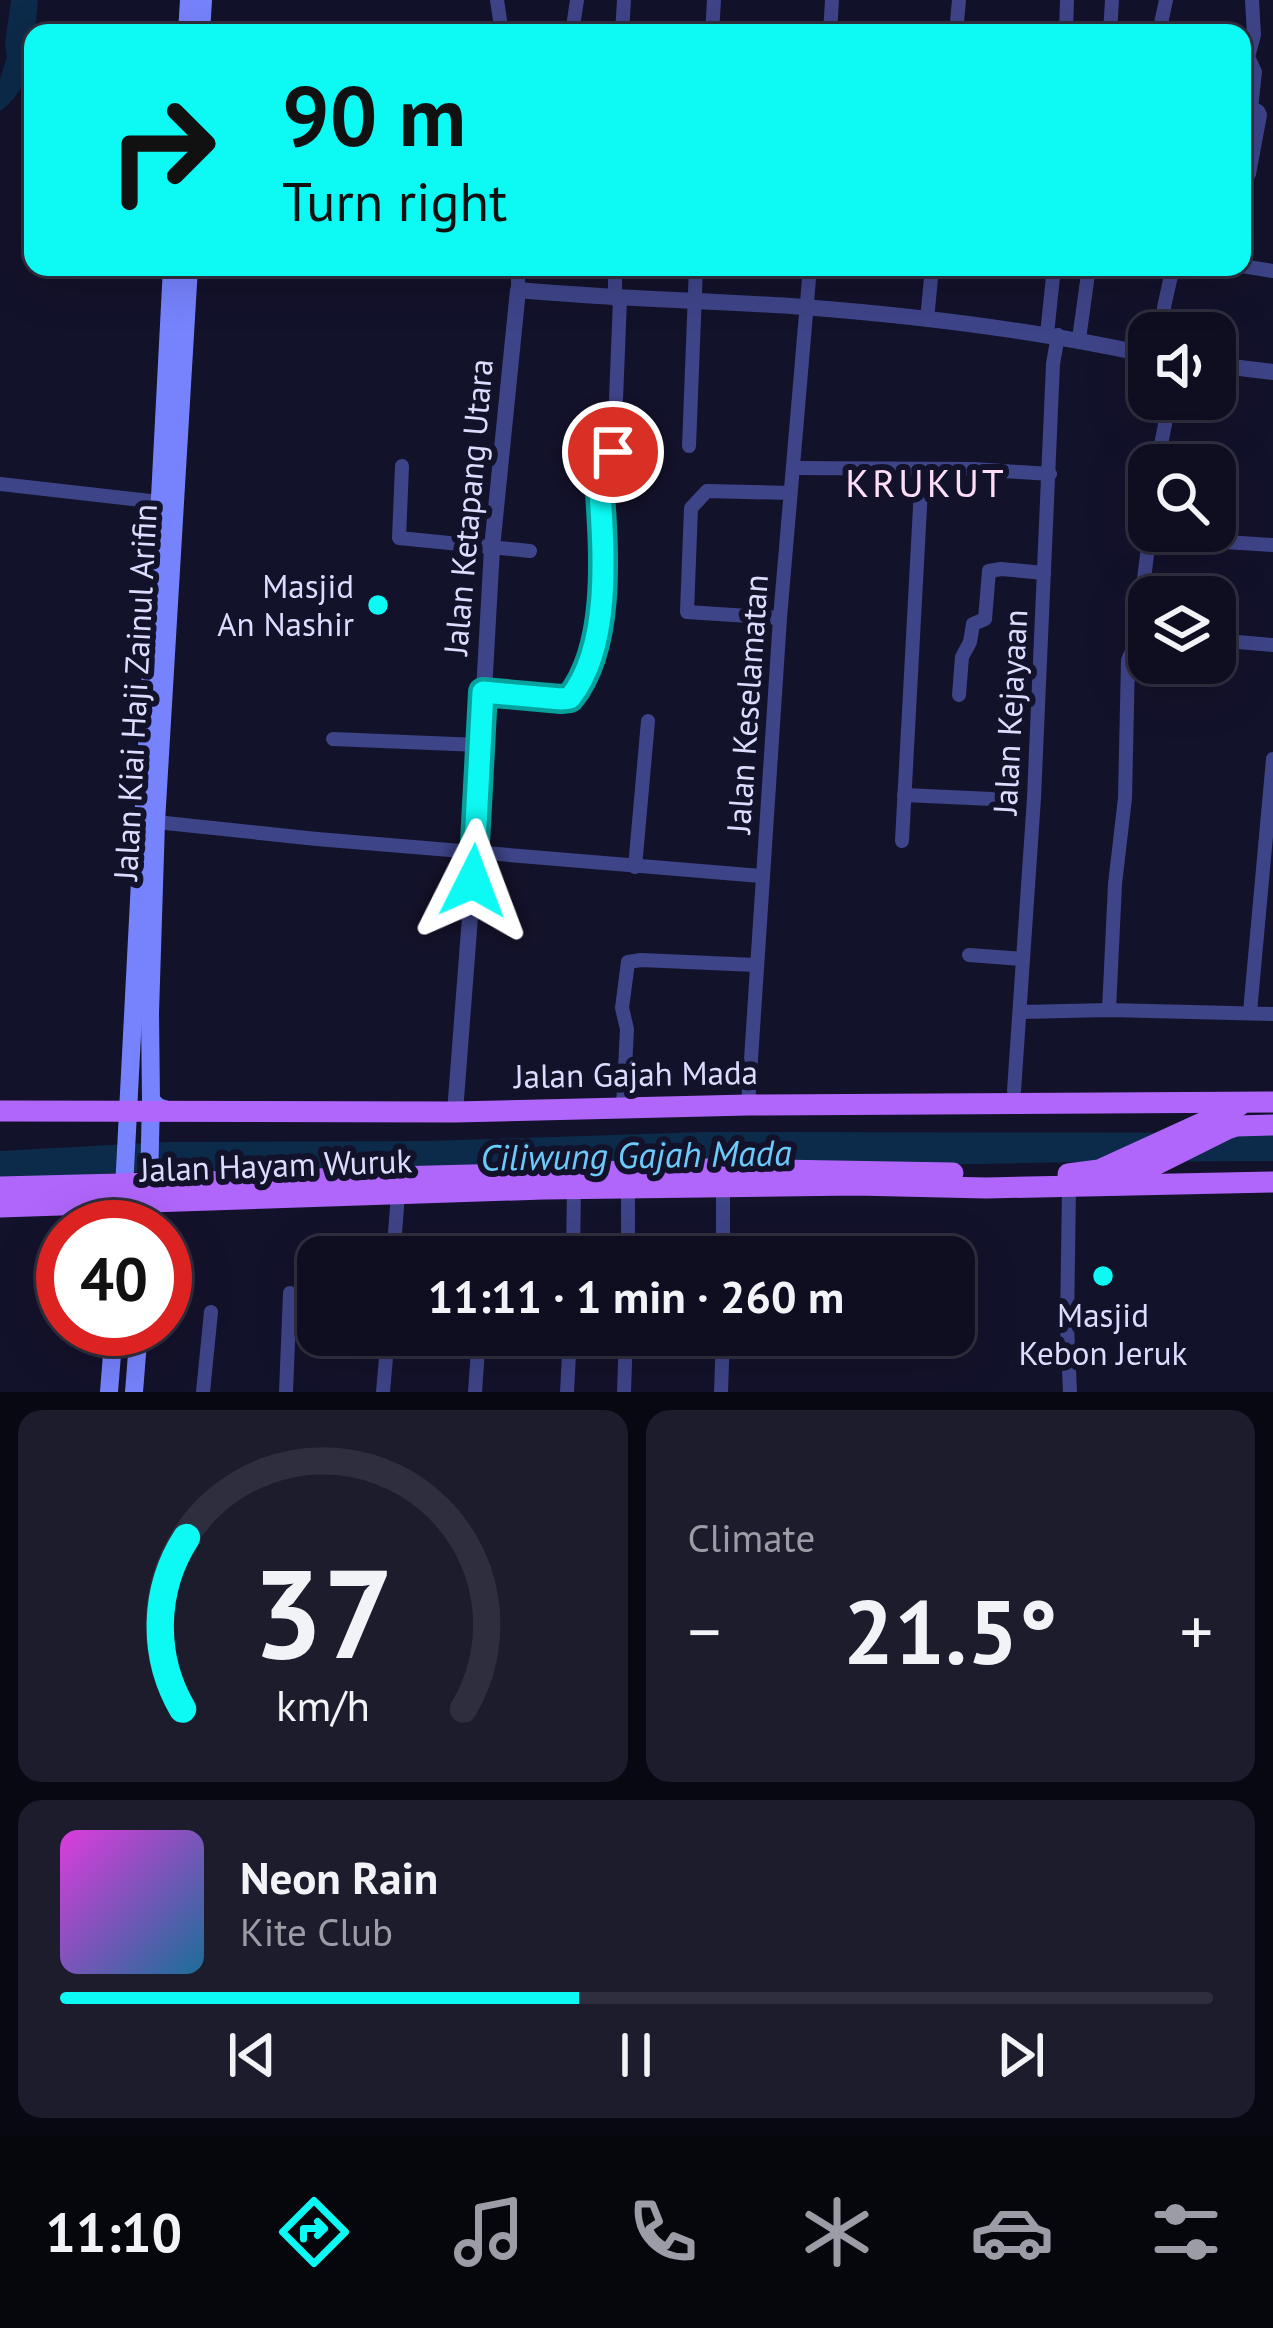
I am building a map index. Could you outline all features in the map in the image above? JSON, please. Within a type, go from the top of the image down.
[{"type":"main road","name":"Jalan Kiai Haji Zainul Arifin","points":[[149,1200],[150,1141],[157,1107],[141,1012],[177,329],[173,276]]},
{"type":"main road","name":"Jalan Kiai Haji Zainul Arifin","points":[[123,1200],[126,1110],[141,1012],[155,821],[159,502],[177,329],[188,276]]},
{"type":"main road","points":[[949,1103],[964,1092],[1273,1088]]},
{"type":"main road","name":"Jalan Gajah Mada","points":[[0,1112],[157,1107],[455,1112],[1263,1102]]},
{"type":"main road","points":[[1075,1180],[1228,1110],[1263,1102]]},
{"type":"main road","points":[[962,1187],[1107,1182],[1143,1171],[1227,1129],[1273,1125]]},
{"type":"main road","name":"Jalan Hayam Wuruk","points":[[0,1187],[124,1188],[709,1168],[1273,1182]]},
{"type":"main road","name":"Jalan Hayam Wuruk","points":[[150,1187],[398,1195],[574,1188],[962,1187],[1075,1180]]},
{"type":"main road","name":"Jalan Hayam Wuruk","points":[[0,1207],[124,1188]]},
{"type":"main road","points":[[112,1356],[109,1391],[133,1392],[136,1356]]},
{"type":"street","points":[[1145,0],[1165,3]]},
{"type":"street","points":[[1251,46],[1252,0]]},
{"type":"street","points":[[1251,109],[1260,116],[1251,163]]},
{"type":"street","name":"Jalan Ketapang Utara","points":[[455,1112],[492,548],[518,276]]},
{"type":"street","points":[[483,692],[570,698],[589,662],[604,581],[598,460],[613,452],[616,276]]},
{"type":"street","points":[[689,446],[695,276]]},
{"type":"street","name":"Jalan Keselamatan","points":[[748,1105],[780,618],[809,276]]},
{"type":"street","points":[[927,320],[931,276]]},
{"type":"street","name":"Jalan Kejayaan","points":[[1014,1091],[1050,474],[1054,276]]},
{"type":"street","points":[[1079,339],[1088,276]]},
{"type":"street","points":[[1164,312],[1171,276]]},
{"type":"street","points":[[518,290],[806,307],[1053,334],[1128,350]]},
{"type":"street","points":[[1236,368],[1273,372]]},
{"type":"street","points":[[402,466],[399,538],[530,551]]},
{"type":"street","points":[[793,468],[1050,474]]},
{"type":"street","points":[[902,841],[922,470]]},
{"type":"street","points":[[0,484],[159,502]]},
{"type":"street","points":[[780,618],[687,612],[688,530],[691,508],[707,490],[790,493]]},
{"type":"street","points":[[1236,543],[1273,545]]},
{"type":"street","points":[[959,695],[962,657],[973,624],[985,620],[989,571],[1044,573]]},
{"type":"street","points":[[1236,642],[1273,646]]},
{"type":"street","points":[[1108,1010],[1115,884],[1126,798],[1128,669]]},
{"type":"street","points":[[635,867],[648,722]]},
{"type":"street","points":[[332,740],[479,746]]},
{"type":"street","points":[[1250,1012],[1268,883],[1273,758]]},
{"type":"street","points":[[904,796],[992,799]]},
{"type":"street","points":[[155,821],[761,876]]},
{"type":"street","points":[[969,955],[1023,959]]},
{"type":"street","points":[[623,1107],[627,1029],[622,1008],[628,962],[756,965]]},
{"type":"street","points":[[1021,1012],[1273,1014]]},
{"type":"street","points":[[1070,1392],[1067,1325],[1075,1180]]},
{"type":"street","points":[[723,1186],[723,1236]]},
{"type":"street","points":[[573,1236],[574,1188]]},
{"type":"street","points":[[628,1190],[628,1236]]},
{"type":"street","points":[[395,1236],[398,1195]]},
{"type":"street","points":[[286,1392],[290,1293]]},
{"type":"street","points":[[203,1392],[211,1312]]},
{"type":"street","points":[[383,1392],[386,1356]]},
{"type":"street","points":[[476,1392],[477,1356]]},
{"type":"street","points":[[567,1392],[569,1356]]},
{"type":"street","points":[[624,1392],[625,1356]]},
{"type":"street","points":[[721,1392],[722,1356]]},
{"type":"water","points":[[11,0],[38,0],[36,24],[24,24],[24,80],[0,111],[0,79],[7,57]]},
{"type":"water","name":"Ciliwung Gajah Mada","points":[[703,1132],[1273,1133],[1273,1161],[437,1174],[169,1170],[0,1180],[0,1151],[166,1142],[429,1141]]},
{"type":"place","name":"Masjid An Nashir","points":[[378,605]]},
{"type":"place","name":"Masjid Kebon Jeruk","points":[[1103,1276]]},
{"type":"district","name":"KRUKUT","points":[[926,483]]},
{"type":"route","points":[[473,881],[483,692],[561,699],[577,690],[593,647],[604,581],[598,458],[613,452]]}]
